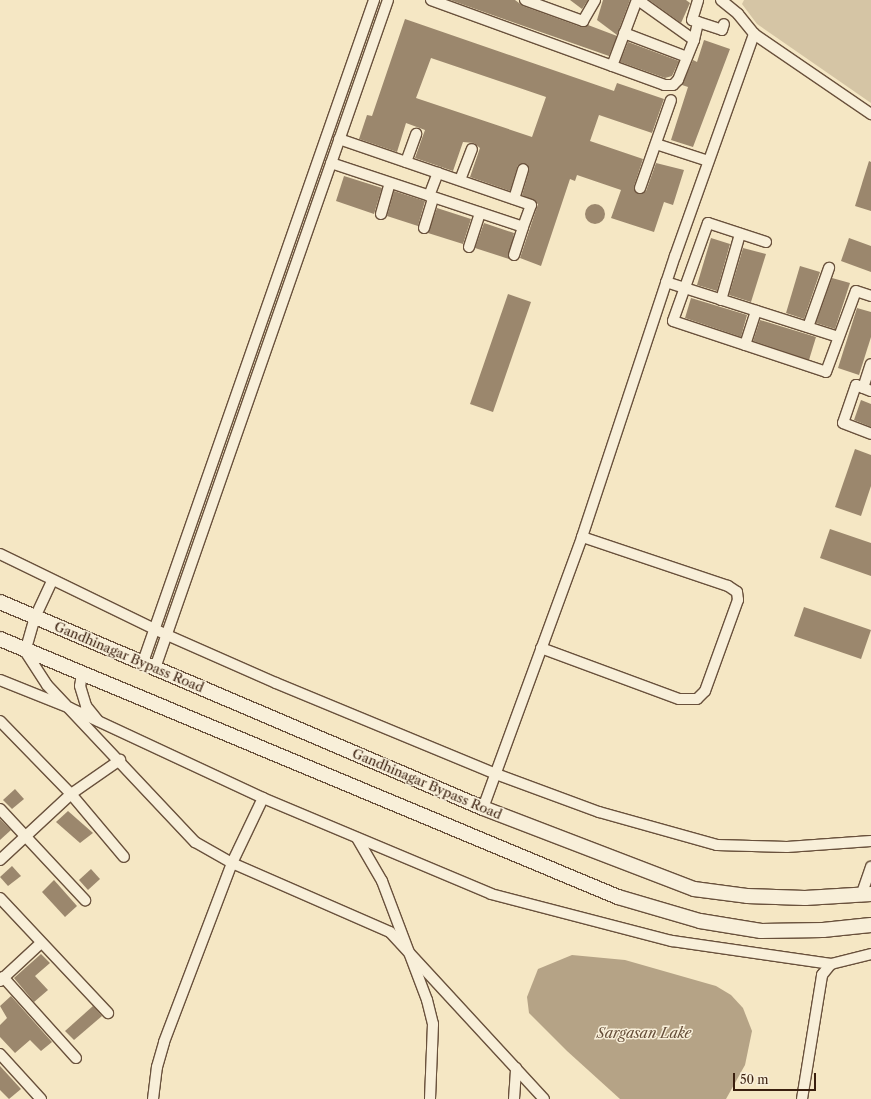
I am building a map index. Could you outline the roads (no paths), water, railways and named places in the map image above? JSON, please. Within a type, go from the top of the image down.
[{"type":"main road","name":"Gandhinagar Bypass Road","points":[[0,602],[483,808],[694,889],[747,896],[866,895]]},
{"type":"main road","points":[[1,641],[618,897],[700,921],[761,931],[823,930],[871,925]]},
{"type":"street","points":[[149,665],[155,629],[374,0]]},
{"type":"street","points":[[149,665],[167,635],[388,0]]},
{"type":"street","points":[[431,0],[664,85],[673,85],[678,80],[694,40],[698,22]]},
{"type":"street","points":[[525,0],[583,20],[595,0]]},
{"type":"street","points":[[612,66],[637,0],[694,40]]},
{"type":"street","points":[[698,0],[692,20],[722,30],[724,24]]},
{"type":"street","points":[[721,0],[738,14],[754,34],[871,114]]},
{"type":"street","points":[[624,33],[687,57]]},
{"type":"street","points":[[483,808],[582,536],[666,282],[754,34]]},
{"type":"street","points":[[640,188],[671,100]]},
{"type":"street","points":[[406,162],[416,134]]},
{"type":"street","points":[[339,139],[531,205],[514,255]]},
{"type":"street","points":[[656,144],[708,161]]},
{"type":"street","points":[[460,180],[472,149]]},
{"type":"street","points":[[331,163],[523,228]]},
{"type":"street","points":[[514,199],[523,169]]},
{"type":"street","points":[[424,228],[438,173]]},
{"type":"street","points":[[381,214],[390,183]]},
{"type":"street","points":[[469,247],[480,213]]},
{"type":"street","points":[[766,242],[708,223],[673,321],[826,372],[856,290],[871,296]]},
{"type":"street","points":[[721,300],[740,234]]},
{"type":"street","points":[[808,327],[829,268]]},
{"type":"street","points":[[666,282],[838,337]]},
{"type":"street","points":[[745,345],[756,311]]},
{"type":"street","points":[[871,364],[867,390],[856,385],[843,423],[871,434]]},
{"type":"street","points":[[541,648],[679,699],[697,699],[705,691],[738,600],[737,592],[728,586],[582,536]]},
{"type":"street","points":[[0,554],[167,635],[496,774],[599,812],[717,845],[787,847],[871,841]]},
{"type":"street","points":[[52,580],[35,617],[25,651],[47,684],[120,760],[195,842],[232,863],[385,929],[412,956],[544,1099]]},
{"type":"street","points":[[82,674],[80,686],[86,706],[101,724]]},
{"type":"street","points":[[0,680],[70,708],[101,724],[263,798],[491,894],[672,941],[831,964],[871,954]]},
{"type":"street","points":[[0,721],[71,794],[124,857]]},
{"type":"street","points":[[0,860],[25,835],[71,794],[120,760]]},
{"type":"street","points":[[153,1099],[157,1067],[164,1042],[232,863],[263,798]]},
{"type":"street","points":[[0,809],[85,900]]},
{"type":"street","points":[[357,838],[382,881],[412,956],[433,1024],[430,1099]]},
{"type":"street","points":[[866,895],[871,867]]},
{"type":"street","points":[[0,898],[108,1013]]},
{"type":"street","points":[[41,943],[2,979],[76,1058]]},
{"type":"street","points":[[802,1099],[819,983],[831,964]]},
{"type":"street","points":[[0,1054],[41,1099]]},
{"type":"street","points":[[514,1099],[516,1068]]},
{"type":"water","name":"Sargasan Lake","points":[[572,955],[625,960],[716,986],[731,995],[743,1008],[752,1031],[745,1065],[726,1099],[620,1099],[567,1051],[529,1013],[527,997],[538,969]]}]
